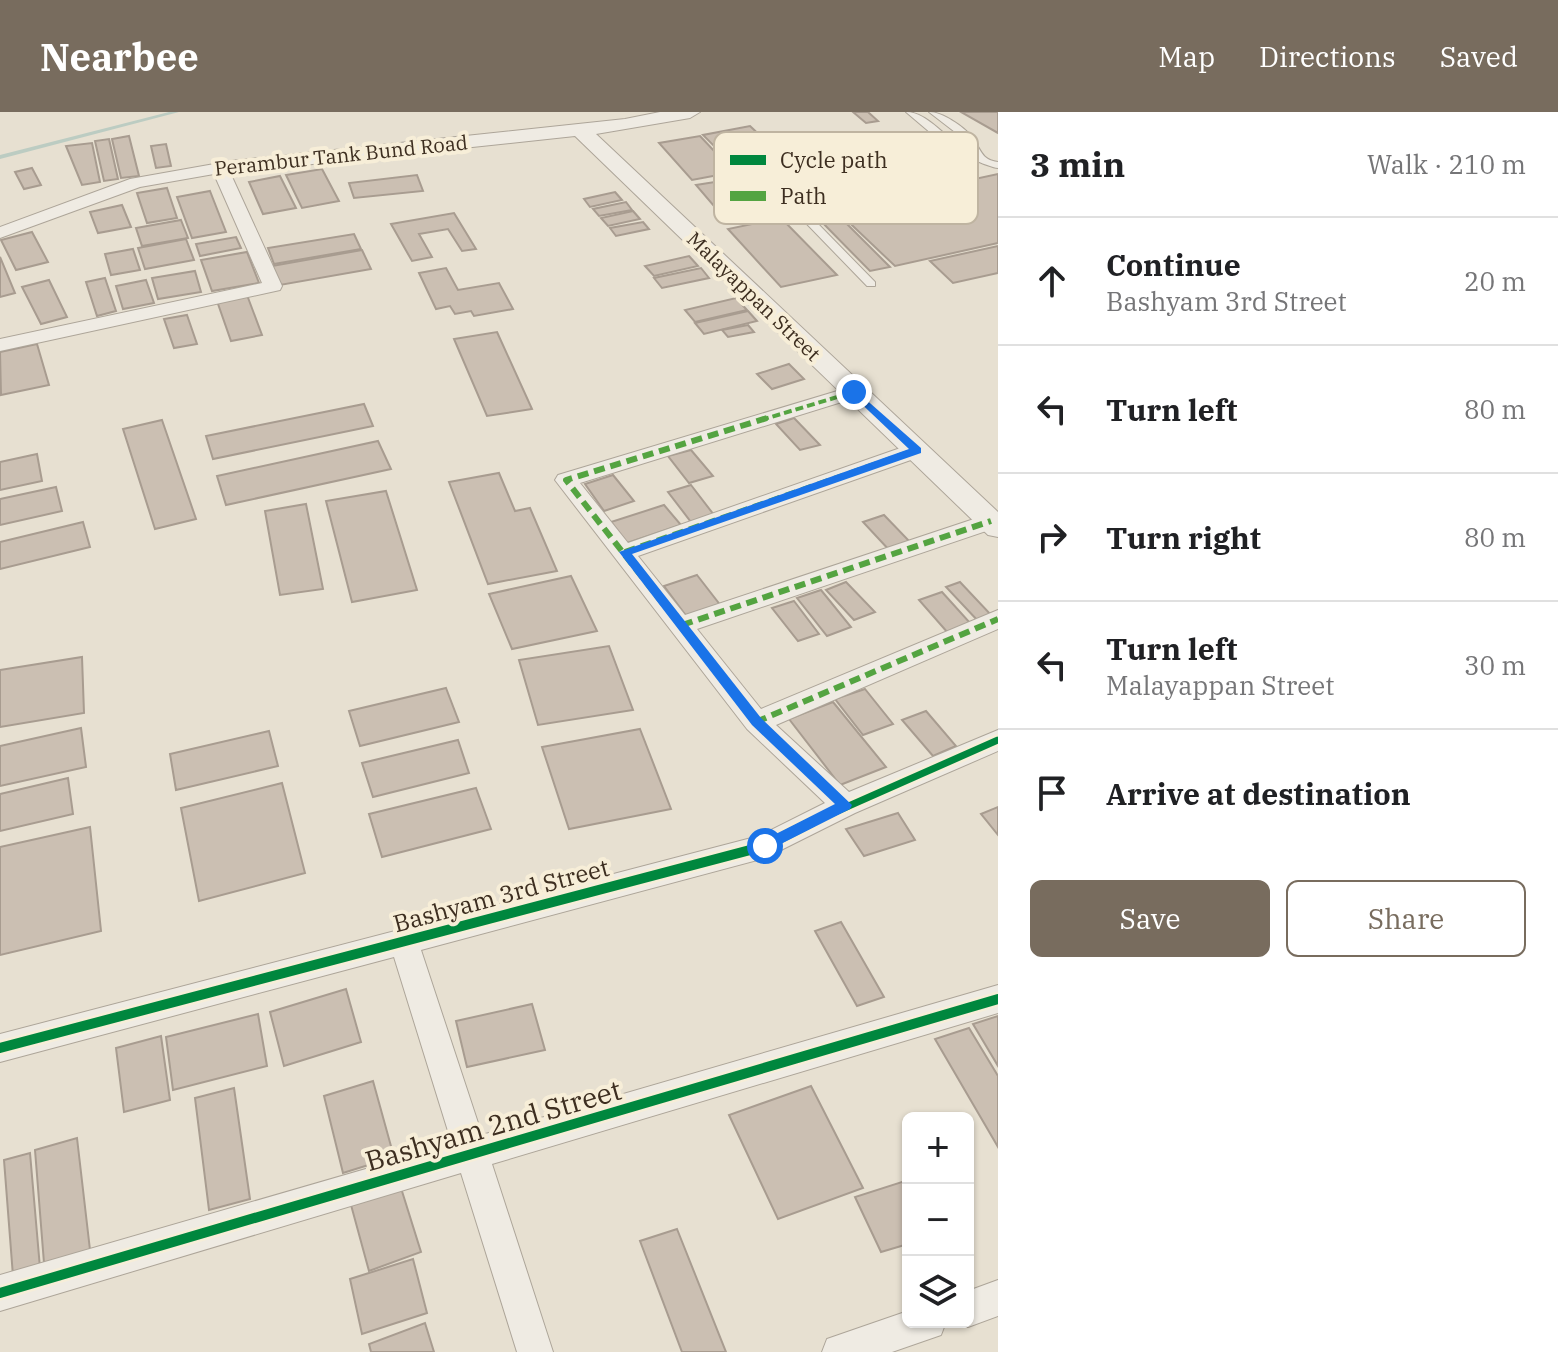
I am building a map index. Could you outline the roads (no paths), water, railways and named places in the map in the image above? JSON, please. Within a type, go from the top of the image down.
[{"type":"street","name":"Perambur Tank Bund Road","points":[[0,233],[136,183],[220,168],[580,130],[690,112]]},
{"type":"street","name":"Malayappan Street","points":[[580,130],[994,525]]},
{"type":"street","points":[[0,345],[273,286],[220,168]]},
{"type":"street","points":[[845,805],[756,722],[566,480],[854,392]]},
{"type":"street","points":[[625,552],[917,450]]},
{"type":"street","points":[[682,625],[994,525]]},
{"type":"street","points":[[756,722],[998,619]]},
{"type":"street","name":"Bashyam 3rd Street","points":[[0,1048],[765,846],[845,805],[998,740]]},
{"type":"street","points":[[404,941],[535,1352]]},
{"type":"street","name":"Bashyam 2nd Street","points":[[0,1293],[998,999]]},
{"type":"street","points":[[974,1307],[998,1298]]},
{"type":"street","points":[[840,1352],[910,1328]]},
{"type":"lane","points":[[910,112],[935,132]]},
{"type":"lane","points":[[933,112],[960,132]]},
{"type":"lane","points":[[978,156],[989,164],[998,165]]},
{"type":"lane","points":[[812,224],[871,284]]},
{"type":"waterway","points":[[0,157],[176,112]]}]
